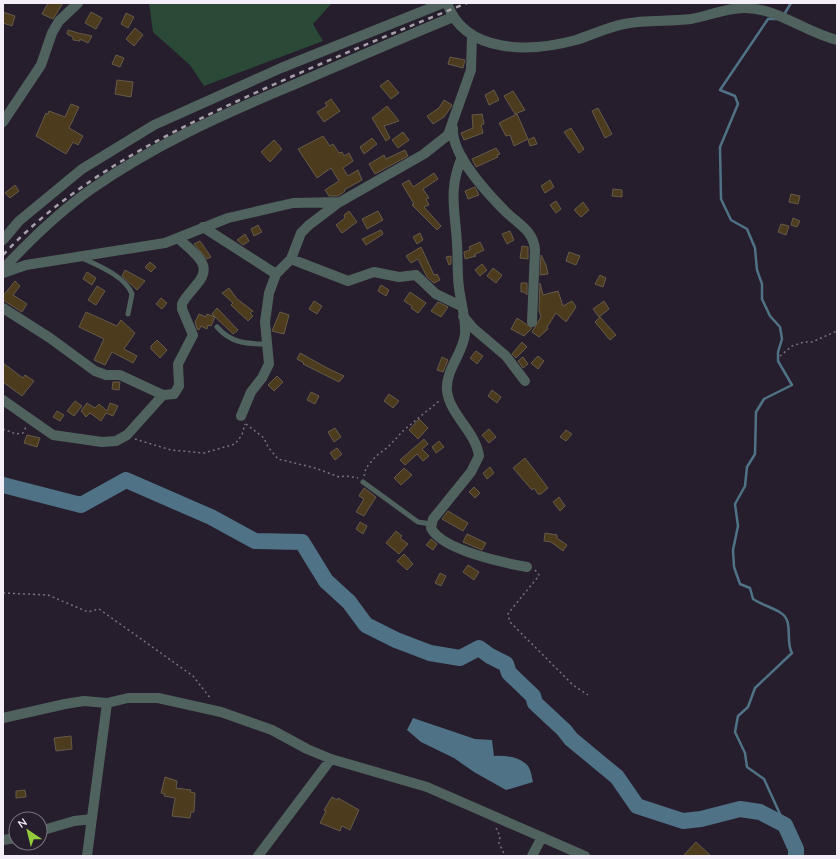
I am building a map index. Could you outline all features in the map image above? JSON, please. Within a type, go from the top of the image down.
[{"type":"street","points":[[3,121],[41,65],[52,32],[59,21],[78,3]]},
{"type":"street","points":[[3,240],[19,221],[82,169],[154,124],[281,68],[443,3]]},
{"type":"street","points":[[447,3],[453,17],[459,25],[472,36],[506,46],[526,47],[568,42],[623,24],[688,19],[743,8],[763,9],[776,13],[797,24],[837,40]]},
{"type":"street","points":[[3,269],[44,228],[70,205],[118,172],[160,147],[230,112],[453,17]]},
{"type":"street","points":[[472,36],[471,70],[459,102],[453,126],[453,140],[462,157],[498,204],[534,238],[535,250],[532,322]]},
{"type":"street","points":[[241,416],[251,392],[262,378],[269,364],[265,322],[269,293],[276,274],[291,259],[297,243],[305,229],[319,216],[340,202],[433,149],[448,135],[453,126]]},
{"type":"street","points":[[462,157],[456,170],[452,192],[464,337],[449,376],[448,392],[454,408],[476,443],[479,456],[471,472],[433,519],[431,524],[433,531],[459,548],[483,558],[527,567]]},
{"type":"street","points":[[3,273],[26,265],[166,243],[203,227],[239,215],[293,203],[340,202]]},
{"type":"street","points":[[203,227],[276,274]]},
{"type":"street","points":[[3,308],[50,338],[95,371],[106,375],[120,375],[163,395],[174,394],[178,390],[179,386],[178,364],[192,340],[192,330],[182,310],[182,304],[205,275],[204,266],[201,261],[178,238]]},
{"type":"street","points":[[291,259],[348,281],[374,272],[399,277],[416,275],[436,294],[462,311],[473,328],[506,356],[525,381]]},
{"type":"street","points":[[3,400],[43,430],[53,435],[102,442],[122,438],[133,430],[148,409],[161,400],[163,395]]},
{"type":"street","points":[[3,718],[84,701],[107,703],[128,698],[158,698],[221,712],[272,730],[307,749],[331,759],[427,787],[585,856]]},
{"type":"street","points":[[87,856],[107,703]]},
{"type":"street","points":[[258,856],[331,759]]},
{"type":"street","points":[[48,828],[74,821],[92,819]]},
{"type":"street","points":[[532,856],[542,837]]},
{"type":"lane","points":[[80,257],[100,266],[126,284],[132,294],[128,314]]},
{"type":"lane","points":[[217,327],[224,335],[234,341],[246,344],[266,344]]},
{"type":"lane","points":[[363,482],[418,522],[431,524]]},
{"type":"path","points":[[780,356],[792,346],[804,342],[812,342],[837,331]]},
{"type":"path","points":[[363,482],[366,468],[376,456],[388,447],[404,430],[448,392]]},
{"type":"path","points":[[122,438],[140,440],[171,450],[204,453],[235,444],[242,434],[245,422],[264,438],[268,447],[278,459],[315,468],[339,477],[358,477],[363,482]]},
{"type":"path","points":[[3,429],[16,434],[23,433],[28,424]]},
{"type":"path","points":[[527,567],[538,572],[538,578],[508,614],[510,622],[573,685],[588,695]]},
{"type":"path","points":[[3,593],[48,595],[88,612],[99,609],[193,676],[221,712]]},
{"type":"path","points":[[493,815],[492,822],[500,836],[499,843],[505,856]]},
{"type":"green space","points":[[149,3],[331,4],[313,24],[323,41],[204,86],[190,65],[153,32]]},
{"type":"water","points":[[413,718],[475,739],[492,740],[494,756],[512,757],[521,760],[528,766],[533,782],[506,790],[474,772],[454,758],[421,742],[407,730]]},
{"type":"building","points":[[48,3],[63,3],[53,19],[42,14]]},
{"type":"building","points":[[3,12],[15,16],[12,26],[3,23]]},
{"type":"building","points":[[91,12],[102,18],[96,29],[85,23]]},
{"type":"building","points":[[126,13],[134,17],[128,28],[121,24]]},
{"type":"building","points":[[135,28],[143,35],[134,46],[126,39]]},
{"type":"building","points":[[68,30],[92,36],[88,43],[80,39],[80,41],[73,40],[73,37],[67,34]]},
{"type":"building","points":[[116,55],[124,58],[120,67],[112,64]]},
{"type":"building","points":[[450,57],[465,60],[463,68],[448,64]]},
{"type":"building","points":[[117,80],[133,82],[131,97],[115,94]]},
{"type":"building","points":[[388,80],[399,93],[391,99],[380,86]]},
{"type":"building","points":[[494,90],[499,100],[489,105],[485,95]]},
{"type":"building","points":[[513,91],[525,110],[515,114],[504,96]]},
{"type":"building","points":[[331,99],[340,111],[324,122],[317,112],[327,106],[325,103]]},
{"type":"building","points":[[444,100],[452,105],[444,117],[433,124],[427,116],[439,108]]},
{"type":"building","points":[[71,104],[79,107],[69,128],[83,136],[78,145],[73,142],[66,154],[36,136],[46,113],[48,114],[49,111],[65,117]]},
{"type":"building","points":[[387,106],[399,121],[384,126],[390,138],[386,141],[372,118]]},
{"type":"building","points":[[598,108],[612,134],[605,138],[592,111]]},
{"type":"building","points":[[482,114],[484,124],[481,125],[483,133],[464,140],[461,133],[473,128],[472,115]]},
{"type":"building","points":[[517,114],[528,139],[514,146],[510,135],[506,136],[499,123]]},
{"type":"building","points":[[571,128],[584,149],[579,153],[564,132]]},
{"type":"building","points":[[403,132],[409,140],[398,148],[392,140]]},
{"type":"building","points":[[323,136],[330,146],[333,144],[339,153],[342,152],[344,156],[349,153],[353,161],[343,168],[348,176],[358,170],[362,180],[344,190],[345,191],[338,196],[329,196],[325,190],[339,181],[331,168],[317,178],[298,149]]},
{"type":"building","points":[[534,137],[537,144],[530,146],[528,140]]},
{"type":"building","points":[[372,138],[377,144],[364,154],[360,147]]},
{"type":"building","points":[[274,140],[282,149],[270,162],[261,152]]},
{"type":"building","points":[[496,148],[500,154],[497,155],[498,157],[476,167],[472,159]]},
{"type":"building","points":[[405,150],[408,156],[375,174],[369,164],[384,155],[386,159]]},
{"type":"building","points":[[434,173],[438,179],[423,189],[429,198],[426,199],[429,205],[424,207],[441,226],[437,230],[412,205],[414,204],[402,184],[409,180],[413,187]]},
{"type":"building","points":[[550,180],[554,187],[545,193],[541,186]]},
{"type":"building","points":[[15,185],[19,191],[10,198],[5,193]]},
{"type":"building","points":[[475,187],[479,195],[468,199],[465,191]]},
{"type":"building","points":[[613,189],[622,190],[622,197],[612,196]]},
{"type":"building","points":[[791,194],[800,196],[798,204],[789,202]]},
{"type":"building","points":[[556,201],[561,209],[556,213],[550,205]]},
{"type":"building","points":[[583,202],[589,210],[581,217],[574,210]]},
{"type":"building","points":[[349,211],[357,222],[342,233],[336,225],[345,218],[344,215]]},
{"type":"building","points":[[378,211],[383,220],[367,229],[362,219]]},
{"type":"building","points":[[793,218],[800,221],[797,227],[791,225]]},
{"type":"building","points":[[781,224],[789,226],[786,235],[778,232]]},
{"type":"building","points":[[258,225],[262,232],[254,236],[251,229]]},
{"type":"building","points":[[381,230],[383,234],[366,245],[362,239]]},
{"type":"building","points":[[510,231],[514,240],[507,244],[502,234]]},
{"type":"building","points":[[420,233],[423,240],[417,244],[413,237]]},
{"type":"building","points":[[245,234],[249,241],[243,245],[237,240]]},
{"type":"building","points":[[200,241],[211,257],[207,259],[194,244]]},
{"type":"building","points":[[480,242],[484,250],[474,255],[476,256],[465,259],[464,252],[470,250],[469,247]]},
{"type":"building","points":[[522,246],[528,247],[528,259],[520,258]]},
{"type":"building","points":[[421,247],[434,275],[437,274],[440,280],[434,283],[427,277],[418,259],[411,263],[406,256]]},
{"type":"building","points":[[569,252],[580,256],[576,265],[566,261]]},
{"type":"building","points":[[541,255],[546,265],[548,274],[540,275]]},
{"type":"building","points":[[451,256],[451,264],[449,265],[446,257]]},
{"type":"building","points":[[150,262],[156,267],[151,272],[145,267]]},
{"type":"building","points":[[482,264],[487,270],[480,276],[475,270]]},
{"type":"building","points":[[493,268],[502,275],[496,283],[487,276]]},
{"type":"building","points":[[125,270],[145,281],[137,290],[122,276]]},
{"type":"building","points":[[87,272],[96,278],[92,285],[83,279]]},
{"type":"building","points":[[600,275],[606,278],[603,287],[595,284]]},
{"type":"building","points":[[15,281],[20,286],[13,295],[27,304],[22,312],[3,300],[3,296]]},
{"type":"building","points":[[521,283],[527,283],[527,295],[524,292],[521,292]]},
{"type":"building","points":[[540,283],[543,295],[558,291],[563,306],[572,301],[576,307],[566,322],[556,313],[547,327],[548,329],[539,337],[532,332],[541,317],[539,310]]},
{"type":"building","points":[[381,285],[389,290],[386,296],[378,291]]},
{"type":"building","points":[[97,286],[105,291],[96,305],[88,300]]},
{"type":"building","points":[[229,288],[237,299],[253,311],[250,313],[253,316],[248,321],[231,305],[233,303],[222,293]]},
{"type":"building","points":[[410,292],[426,303],[418,313],[411,308],[412,306],[404,301]]},
{"type":"building","points":[[161,298],[167,303],[162,309],[156,304]]},
{"type":"building","points":[[314,301],[322,306],[317,314],[309,309]]},
{"type":"building","points":[[604,301],[609,309],[599,317],[593,309]]},
{"type":"building","points":[[438,302],[448,307],[441,317],[431,311]]},
{"type":"building","points":[[217,308],[238,330],[233,334],[212,314]]},
{"type":"building","points":[[86,312],[117,326],[121,320],[135,333],[124,349],[137,356],[133,363],[112,352],[105,365],[94,360],[104,339],[79,327]]},
{"type":"building","points":[[280,312],[289,315],[284,334],[272,331]]},
{"type":"building","points":[[199,314],[206,317],[207,314],[215,317],[211,326],[208,325],[207,329],[201,326],[199,330],[197,329],[195,322]]},
{"type":"building","points":[[600,317],[616,335],[610,340],[595,322]]},
{"type":"building","points":[[517,318],[532,328],[524,336],[511,329]]},
{"type":"building","points":[[157,340],[167,350],[160,358],[151,349],[151,346]]},
{"type":"building","points":[[522,342],[527,347],[516,358],[512,354]]},
{"type":"building","points":[[476,351],[483,356],[477,364],[470,358]]},
{"type":"building","points":[[300,353],[344,376],[339,382],[303,364],[304,363],[297,359]]},
{"type":"building","points":[[538,356],[544,361],[538,369],[531,363]]},
{"type":"building","points":[[442,357],[448,360],[443,372],[437,370]]},
{"type":"building","points":[[523,357],[528,364],[523,368],[518,361]]},
{"type":"building","points":[[3,363],[23,378],[25,375],[34,381],[22,396],[3,382]]},
{"type":"building","points":[[277,376],[283,382],[274,391],[268,385]]},
{"type":"building","points":[[113,382],[120,382],[119,390],[112,389]]},
{"type":"building","points":[[492,390],[501,397],[497,403],[488,396]]},
{"type":"building","points":[[311,392],[319,396],[315,404],[307,400]]},
{"type":"building","points":[[389,394],[399,401],[393,408],[384,401]]},
{"type":"building","points":[[75,401],[82,406],[74,416],[67,411]]},
{"type":"building","points":[[87,403],[95,408],[99,404],[107,411],[110,403],[118,406],[113,416],[106,413],[101,421],[90,413],[86,417],[81,411]]},
{"type":"building","points":[[57,411],[64,415],[60,421],[53,417]]},
{"type":"building","points":[[419,419],[428,428],[418,439],[409,430]]},
{"type":"building","points":[[335,428],[341,437],[334,442],[328,432]]},
{"type":"building","points":[[489,429],[496,437],[489,443],[482,435]]},
{"type":"building","points":[[566,430],[572,434],[566,441],[560,437]]},
{"type":"building","points":[[27,435],[40,438],[37,447],[24,443]]},
{"type":"building","points":[[424,439],[428,444],[422,449],[429,456],[423,461],[417,454],[405,465],[400,460]]},
{"type":"building","points":[[439,441],[444,447],[436,453],[432,447]]},
{"type":"building","points":[[337,448],[342,454],[335,460],[330,453]]},
{"type":"building","points":[[525,458],[548,488],[541,494],[538,494],[534,488],[532,490],[513,468]]},
{"type":"building","points":[[490,467],[494,473],[487,479],[483,473]]},
{"type":"building","points":[[404,468],[412,475],[401,485],[394,478]]},
{"type":"building","points":[[474,487],[480,493],[475,498],[469,492]]},
{"type":"building","points":[[364,488],[376,497],[364,516],[356,512],[364,499],[359,496]]},
{"type":"building","points":[[559,497],[565,506],[560,511],[553,502]]},
{"type":"building","points":[[448,511],[468,523],[463,531],[442,519]]},
{"type":"building","points":[[360,522],[367,526],[363,534],[356,529]]},
{"type":"building","points":[[396,531],[402,536],[400,538],[408,544],[399,554],[386,543]]},
{"type":"building","points":[[545,533],[557,535],[557,538],[567,545],[563,551],[551,542],[544,541]]},
{"type":"building","points":[[467,534],[486,543],[482,550],[463,542]]},
{"type":"building","points":[[431,539],[437,544],[433,550],[426,545]]},
{"type":"building","points":[[404,554],[413,564],[407,570],[397,561]]},
{"type":"building","points":[[468,565],[479,572],[474,580],[463,572]]},
{"type":"building","points":[[440,573],[446,576],[441,586],[435,583]]},
{"type":"building","points":[[71,736],[72,749],[56,751],[54,738]]},
{"type":"building","points":[[165,777],[177,781],[176,788],[191,790],[190,792],[195,793],[194,812],[191,812],[190,818],[172,816],[175,798],[164,796],[165,794],[161,793]]},
{"type":"building","points":[[25,790],[26,797],[16,798],[16,791]]},
{"type":"building","points":[[332,797],[337,800],[338,798],[359,810],[350,830],[342,826],[340,831],[320,823],[326,811],[324,810]]},
{"type":"building","points":[[696,842],[711,856],[683,856]]},
{"type":"waterway","points":[[785,13],[791,3]]},
{"type":"waterway","points":[[777,19],[768,19],[720,90],[735,96],[738,104],[720,147],[721,199],[731,220],[747,229],[755,248],[757,270],[762,284],[762,299],[770,316],[780,327],[782,339],[778,352],[778,361],[792,385],[764,399],[756,412],[755,454],[747,467],[745,486],[735,504],[738,526],[733,550],[734,567],[740,584],[750,588],[753,599],[781,613],[785,617],[788,626],[789,643],[792,653],[755,688],[748,707],[738,716],[735,732],[745,753],[747,767],[764,779],[785,825]]},
{"type":"waterway","points":[[3,485],[81,505],[126,480],[211,517],[255,541],[302,542],[326,581],[349,602],[366,625],[396,640],[430,653],[460,658],[479,648],[490,656],[506,664],[509,673],[533,696],[535,703],[564,730],[571,739],[617,777],[637,806],[683,821],[701,819],[740,809],[760,812],[785,825],[796,849],[796,856]]},
{"type":"railway","points":[[3,255],[31,227],[93,179],[160,139],[230,104],[366,44],[467,3]]}]
